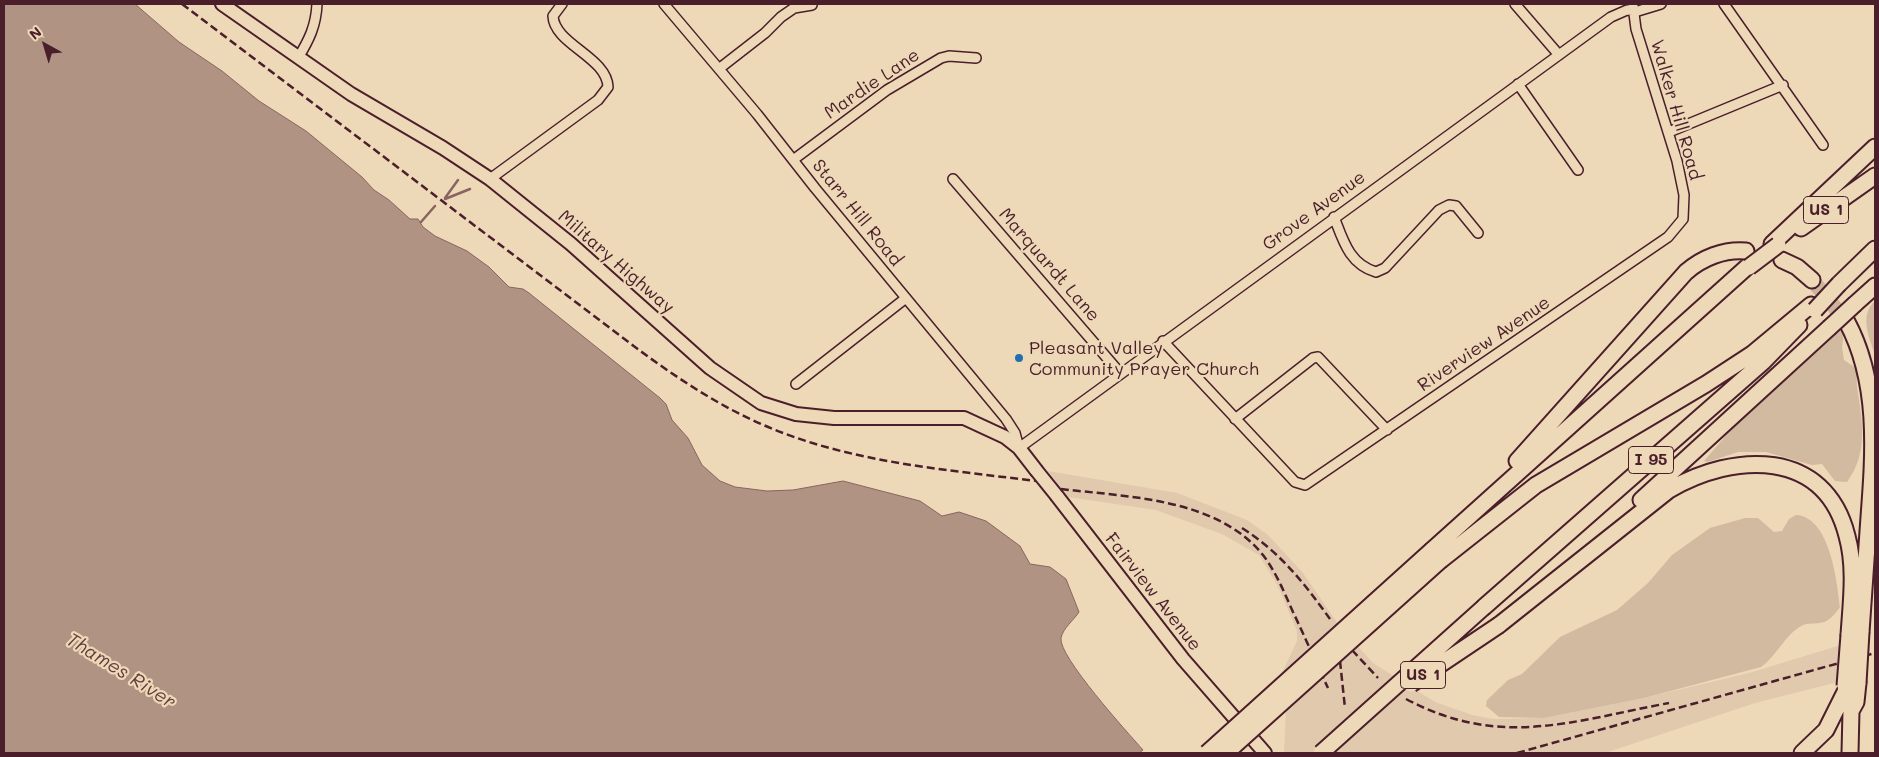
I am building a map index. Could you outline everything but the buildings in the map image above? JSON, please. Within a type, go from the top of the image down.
[{"type":"highway","points":[[1812,280],[1777,250],[1875,147]]},
{"type":"highway","name":"US 1","points":[[1496,493],[1746,268],[1777,250],[1875,176]]},
{"type":"highway","name":"I 95","points":[[1321,753],[1764,361],[1813,307],[1875,249]]},
{"type":"highway","points":[[1226,753],[1436,555],[1496,493],[1515,462],[1680,277],[1694,265],[1709,257],[1728,252],[1746,251]]},
{"type":"highway","name":"US 1","points":[[1349,728],[1500,625],[1548,586],[1875,286]]},
{"type":"highway","points":[[1207,753],[1436,555],[1536,485],[1714,379],[1752,354],[1813,307]]},
{"type":"highway","points":[[1802,753],[1826,730],[1849,687],[1855,634],[1873,460],[1873,426],[1864,365],[1847,322]]},
{"type":"highway","points":[[1548,586],[1655,499],[1689,479],[1711,471],[1738,465],[1778,466],[1796,471],[1814,482],[1830,499],[1840,516],[1851,555],[1855,634]]},
{"type":"highway","points":[[1849,687],[1856,702],[1851,711],[1850,753]]},
{"type":"street","name":"Military Highway","points":[[222,4],[350,94],[444,148],[490,179],[571,244],[710,368],[761,404],[796,414],[834,418],[964,418],[990,428],[1018,448]]},
{"type":"street","points":[[298,58],[312,33],[316,20],[317,4]]},
{"type":"street","points":[[490,179],[598,100],[608,87],[604,73],[556,28],[553,16],[562,4]]},
{"type":"street","name":"Starr Hill Road","points":[[664,4],[720,68],[793,160],[1006,419],[1015,433],[1018,448]]},
{"type":"street","points":[[1515,4],[1558,55]]},
{"type":"street","name":"Grove Avenue","points":[[1018,448],[1616,14],[1635,5],[1638,11],[1660,4]]},
{"type":"street","points":[[1724,4],[1783,85],[1823,145]]},
{"type":"street","points":[[720,68],[766,33],[781,17],[794,8],[812,5]]},
{"type":"street","name":"Walker Hill Road","points":[[1635,5],[1636,29],[1669,132],[1684,195],[1684,214],[1681,225]]},
{"type":"street","name":"Mardie Lane","points":[[793,160],[887,90],[941,58],[949,56],[976,58]]},
{"type":"street","points":[[1518,84],[1578,170]]},
{"type":"street","points":[[1669,132],[1783,85]]},
{"type":"street","name":"Marquardt Lane","points":[[953,178],[1120,374]]},
{"type":"street","points":[[1334,217],[1348,251],[1354,260],[1365,269],[1376,272],[1385,268],[1439,210],[1449,205],[1456,206],[1478,233]]},
{"type":"street","name":"Riverview Avenue","points":[[1235,419],[1295,482],[1302,485],[1309,484],[1668,237],[1681,225]]},
{"type":"street","points":[[796,384],[906,298]]},
{"type":"street","points":[[1164,341],[1235,419],[1313,358],[1318,357],[1387,430]]},
{"type":"street","name":"Fairview Avenue","points":[[1018,448],[1183,659],[1265,753]]},
{"type":"shaded area","points":[[1875,301],[1875,355],[1868,334],[1866,319],[1870,307]]},
{"type":"shaded area","points":[[1841,330],[1844,332],[1842,347],[1844,360],[1857,370],[1857,387],[1862,424],[1859,459],[1847,482],[1835,481],[1822,464],[1812,465],[1766,452],[1738,452],[1708,462],[1704,461],[1730,431]]},
{"type":"shaded area","points":[[1048,471],[1177,493],[1247,520],[1268,535],[1303,573],[1340,627],[1373,663],[1435,702],[1472,715],[1493,719],[1544,718],[1644,698],[1749,673],[1841,645],[1838,682],[1755,703],[1605,753],[1284,753],[1286,711],[1280,686],[1282,673],[1297,641],[1297,631],[1278,586],[1259,555],[1222,534],[1156,510],[1068,497]]},
{"type":"shaded area","points":[[1796,515],[1808,518],[1824,538],[1834,567],[1840,607],[1828,620],[1822,623],[1805,624],[1797,629],[1761,667],[1644,698],[1544,718],[1499,717],[1486,706],[1487,700],[1508,680],[1522,674],[1560,637],[1617,610],[1648,583],[1672,555],[1710,528],[1745,518],[1758,518],[1774,532],[1782,531],[1789,519]]},
{"type":"water","name":"Thames River","points":[[4,4],[135,4],[179,42],[222,71],[259,101],[306,131],[410,219],[418,219],[423,227],[435,236],[467,251],[489,267],[509,287],[523,289],[529,293],[660,398],[666,404],[672,420],[688,438],[702,465],[720,481],[735,487],[767,491],[793,490],[843,481],[920,501],[942,516],[959,512],[986,521],[1020,546],[1030,564],[1050,567],[1066,579],[1079,612],[1062,634],[1063,647],[1070,661],[1095,694],[1143,750],[1139,753],[4,753]]},
{"type":"waterway","points":[[445,198],[458,180]]},
{"type":"waterway","points":[[445,199],[470,189]]},
{"type":"waterway","points":[[421,222],[435,206]]},
{"type":"tunnel","points":[[1812,280],[1847,322]]},
{"type":"railway","points":[[182,4],[639,350],[720,404],[773,429],[837,450],[903,464],[1037,481]]},
{"type":"railway","points":[[1061,489],[1142,498],[1170,504],[1197,511],[1221,522],[1244,536],[1263,555],[1276,575],[1328,688]]},
{"type":"railway","points":[[1242,528],[1256,537],[1280,558],[1311,593],[1330,619]]},
{"type":"railway","points":[[1352,650],[1378,678]]},
{"type":"railway","points":[[1517,753],[1875,653]]},
{"type":"railway","points":[[1340,661],[1345,708]]},
{"type":"railway","points":[[1406,699],[1440,714],[1473,723],[1505,727],[1568,723],[1669,703]]},
{"type":"place","name":"Pleasant Valley Community Prayer Church","points":[[1019,358]]}]
